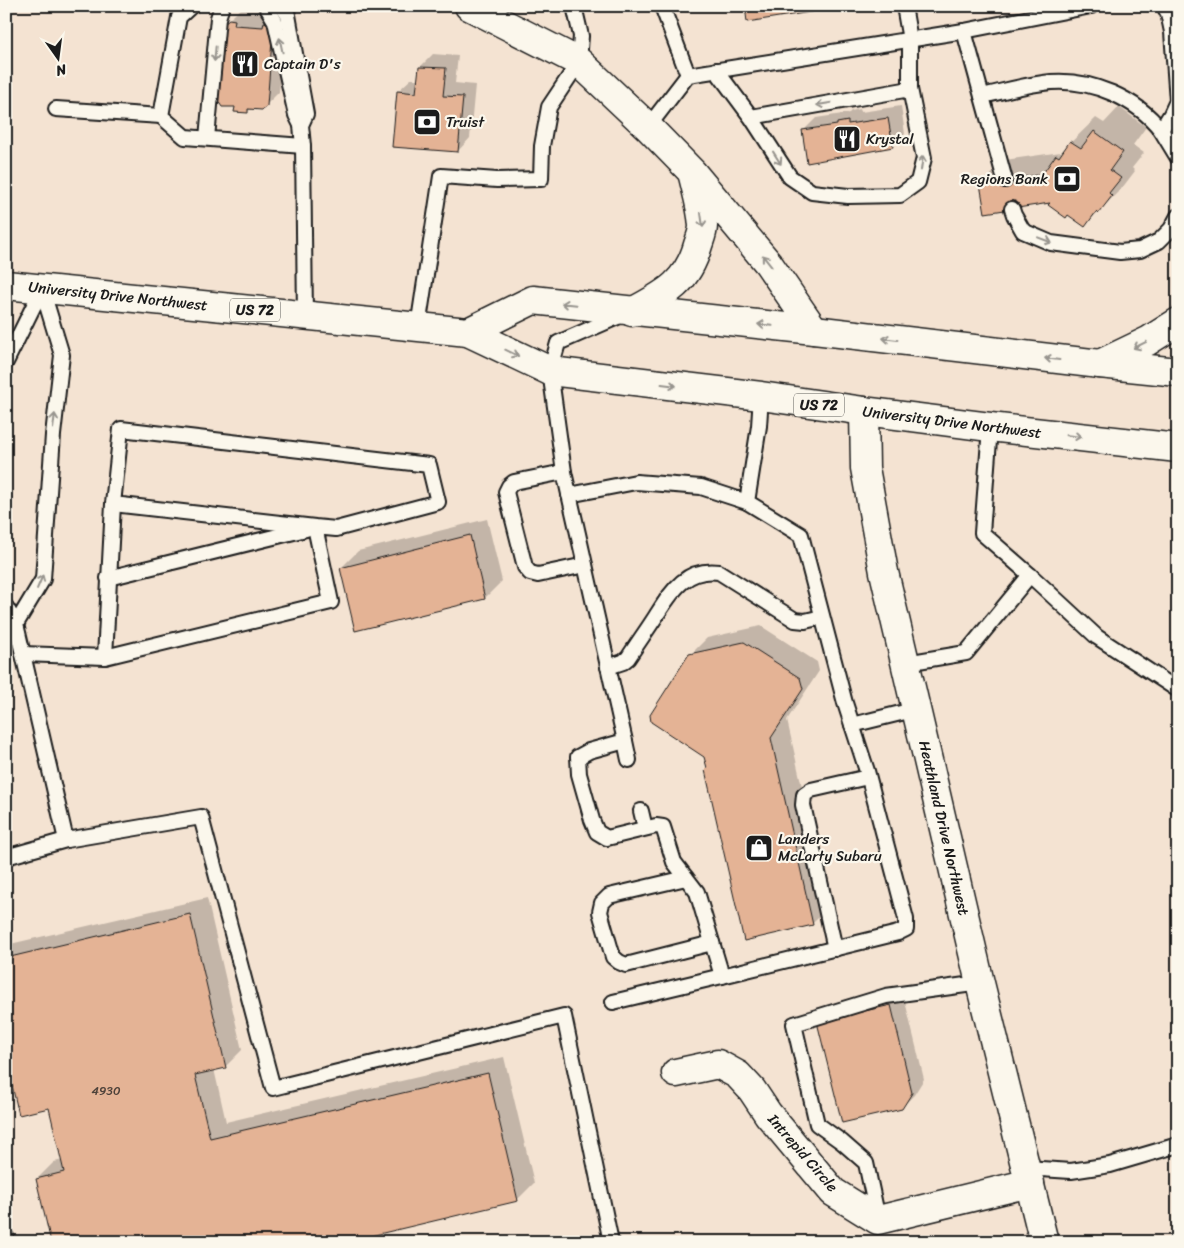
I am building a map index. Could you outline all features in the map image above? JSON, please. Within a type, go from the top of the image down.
[{"type":"main road","points":[[469,6],[578,62],[648,127],[692,172],[768,263],[814,330]]},
{"type":"main road","points":[[632,312],[663,295],[676,284],[693,261],[703,229],[700,203],[692,172]]},
{"type":"main road","name":"University Drive Northwest","points":[[6,285],[468,332],[550,371],[761,396],[990,427],[1178,448]]},
{"type":"main road","points":[[468,332],[533,300],[1178,372]]},
{"type":"main road","points":[[1100,364],[1148,341],[1178,322]]},
{"type":"main road","name":"Heathland Drive Northwest","points":[[864,411],[864,468],[884,572],[980,983],[1044,1242]]},
{"type":"main road","name":"Intrepid Circle","points":[[676,1073],[718,1064],[738,1075],[833,1192],[878,1220]]},
{"type":"main road","points":[[878,1220],[1028,1176]]},
{"type":"lane","points":[[161,116],[179,17],[191,6]]},
{"type":"lane","points":[[207,138],[218,18],[222,6]]},
{"type":"lane","points":[[266,6],[275,20],[296,115],[301,126],[303,146],[304,316]]},
{"type":"lane","points":[[282,6],[288,14],[306,114],[301,126]]},
{"type":"lane","points":[[418,327],[441,176],[497,180],[541,179],[542,146],[549,107],[578,62],[581,36],[574,6]]},
{"type":"lane","points":[[662,6],[688,74]]},
{"type":"lane","points":[[716,70],[751,117],[790,177],[812,192],[848,196],[900,195],[918,182],[924,158],[910,89],[910,40],[904,6]]},
{"type":"lane","points":[[648,127],[688,74],[964,31],[1089,6]]},
{"type":"lane","points":[[1161,130],[1177,100],[1172,32],[1168,13],[1164,6]]},
{"type":"lane","points":[[964,31],[1005,180]]},
{"type":"lane","points":[[982,96],[1051,82],[1080,83],[1110,93],[1137,106],[1161,130],[1178,158]]},
{"type":"lane","points":[[751,117],[910,89]]},
{"type":"lane","points":[[56,109],[161,116],[185,137],[303,146]]},
{"type":"lane","points":[[1012,209],[1024,231],[1052,243],[1120,252],[1140,250],[1159,241],[1171,229],[1178,216]]},
{"type":"lane","points":[[6,362],[42,289]]},
{"type":"lane","points":[[11,625],[43,579],[53,435],[62,355],[42,289]]},
{"type":"lane","points":[[629,760],[564,472],[550,371],[558,342],[632,312]]},
{"type":"lane","points":[[747,502],[759,426],[761,396]]},
{"type":"lane","points":[[990,427],[982,533],[1097,636],[1178,690]]},
{"type":"lane","points":[[105,657],[113,504],[121,429],[429,465],[438,502],[336,528],[113,504]]},
{"type":"lane","points":[[564,472],[514,482],[506,492],[525,567],[530,574],[538,576],[585,565]]},
{"type":"lane","points":[[569,495],[636,482],[701,487],[747,502],[801,536],[906,919],[906,928],[898,933],[613,1002]]},
{"type":"lane","points":[[24,654],[105,657],[331,602],[315,527]]},
{"type":"lane","points":[[108,578],[315,527]]},
{"type":"lane","points":[[608,667],[623,662],[628,658],[674,588],[695,574],[709,571],[718,572],[795,620],[805,621],[822,617]]},
{"type":"lane","points":[[906,663],[966,653],[1030,575]]},
{"type":"lane","points":[[6,607],[11,625],[24,654],[66,840]]},
{"type":"lane","points":[[852,725],[917,709]]},
{"type":"lane","points":[[624,741],[589,751],[578,757],[579,774],[597,832],[607,838],[645,828],[663,827],[674,862],[697,892],[722,976]]},
{"type":"lane","points":[[835,949],[803,805],[804,795],[811,790],[868,777]]},
{"type":"lane","points":[[641,811],[645,828]]},
{"type":"lane","points":[[6,857],[66,840],[202,817],[273,1088],[564,1016],[611,1242]]},
{"type":"lane","points":[[686,878],[609,896],[602,903],[600,912],[613,957],[619,962],[626,964],[712,943]]},
{"type":"lane","points":[[878,1220],[866,1163],[817,1124],[794,1024],[886,996],[980,983]]},
{"type":"lane","points":[[1028,1176],[1110,1164],[1178,1145]]},
{"type":"lane","points":[[6,1237],[7,1242]]},
{"type":"shaded area","points":[[6,6],[1178,6],[1178,1242],[6,1242]]},
{"type":"building","points":[[745,6],[849,6],[747,22]]},
{"type":"building","name":"Captain D's","points":[[229,19],[235,20],[234,25],[263,27],[264,22],[269,23],[273,27],[267,106],[262,110],[248,109],[248,113],[234,112],[235,107],[222,107],[218,101],[224,23]]},
{"type":"building","name":"Truist","points":[[419,67],[446,68],[443,96],[463,97],[458,152],[392,147],[397,91],[416,93]]},
{"type":"building","name":"Krystal","points":[[888,118],[893,147],[807,163],[802,130],[837,125],[837,123],[848,121],[848,124]]},
{"type":"building","name":"Regions Bank","points":[[1094,131],[1123,152],[1110,170],[1121,178],[1109,193],[1112,196],[1098,214],[1096,212],[1085,227],[1068,215],[1066,218],[1048,205],[1050,203],[985,213],[980,184],[1044,174],[1056,155],[1059,157],[1070,141],[1081,148]]},
{"type":"building","points":[[470,535],[485,599],[355,631],[340,568]]},
{"type":"building","name":"Landers McLarty Subaru","points":[[744,642],[800,678],[803,689],[771,738],[813,925],[744,941],[705,770],[707,768],[704,757],[651,722],[650,715],[689,654]]},
{"type":"building","points":[[190,914],[226,1068],[195,1075],[210,1138],[488,1073],[518,1201],[345,1242],[51,1242],[36,1179],[64,1172],[49,1108],[19,1115],[6,1060],[6,958]]},
{"type":"building","points":[[891,1005],[912,1093],[902,1109],[842,1123],[817,1022]]},
{"type":"place","name":"Captain D's","points":[[245,64]]},
{"type":"place","name":"Truist","points":[[427,122]]},
{"type":"place","name":"Krystal","points":[[847,139]]},
{"type":"place","name":"Regions Bank","points":[[1067,179]]},
{"type":"place","name":"Landers McLarty Subaru","points":[[759,848]]}]
